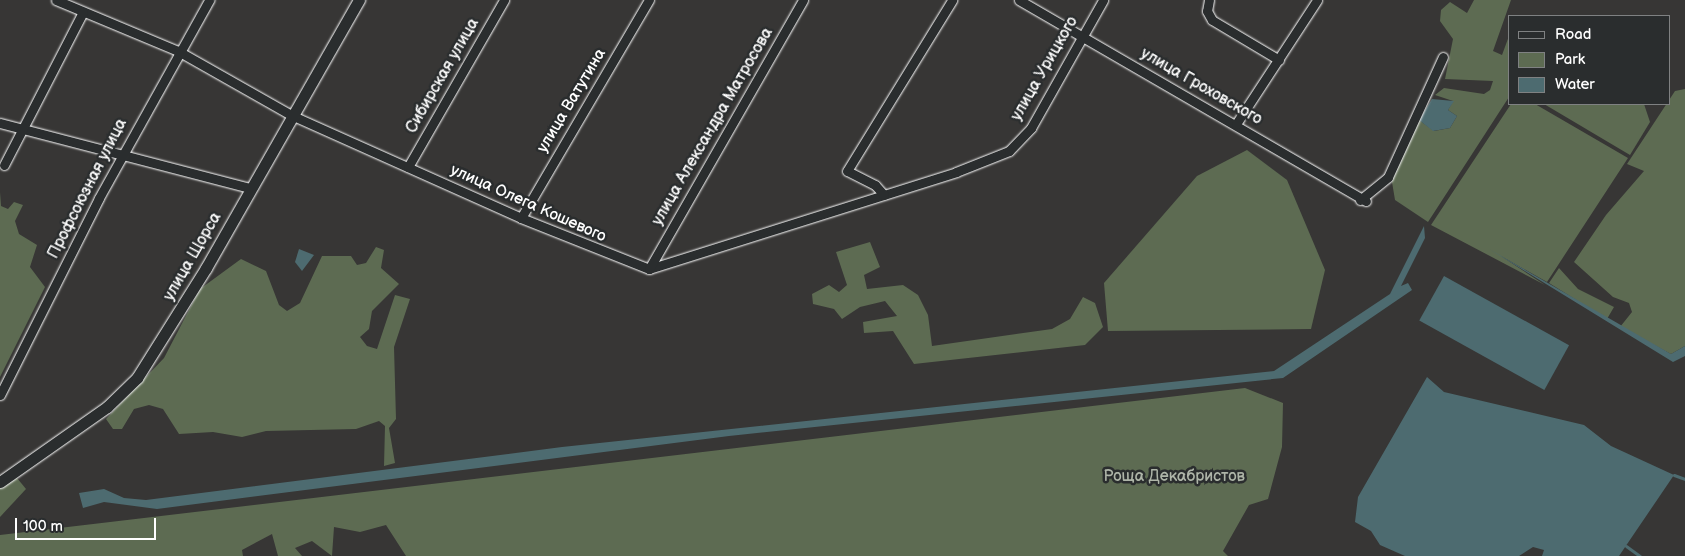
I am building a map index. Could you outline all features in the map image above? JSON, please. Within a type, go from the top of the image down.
[{"type":"main road","name":"улица Щорса","points":[[0,482],[106,407],[137,378],[158,349],[291,115],[359,0]]},
{"type":"street","name":"улица Олега Кошевого","points":[[56,0],[178,51],[291,115],[521,218],[649,269]]},
{"type":"street","name":"Профсоюзная улица","points":[[0,395],[178,51],[209,0]]},
{"type":"street","name":"Сибирская улица","points":[[408,168],[504,0]]},
{"type":"street","name":"улица Александра Матросова","points":[[649,269],[803,0]]},
{"type":"street","points":[[649,269],[884,195],[875,184],[847,171],[952,0]]},
{"type":"street","name":"улица Гроховского","points":[[1019,0],[1083,35],[1363,200],[1388,177],[1443,57]]},
{"type":"street","name":"улица Урицкого","points":[[884,195],[1009,151],[1031,128],[1104,0]]},
{"type":"street","points":[[1209,0],[1207,11],[1212,20],[1279,60]]},
{"type":"street","points":[[1236,124],[1317,0]]},
{"type":"street","name":"улица Ватутина","points":[[521,218],[647,1]]},
{"type":"street","points":[[4,165],[26,129],[83,12]]},
{"type":"street","points":[[0,123],[125,153],[250,188]]},
{"type":"green space","points":[[1474,0],[1511,0],[1493,51],[1502,55],[1508,39],[1508,99],[1428,222],[1395,200],[1392,182],[1414,122],[1419,120],[1434,131],[1450,128],[1457,116],[1448,110],[1453,101],[1435,95],[1444,88],[1484,94],[1490,90],[1493,81],[1445,79],[1453,39],[1440,21],[1441,10],[1450,2],[1467,13]]},
{"type":"green space","points":[[1685,89],[1685,346],[1671,354],[1620,327],[1632,312],[1629,303],[1613,297],[1574,262],[1606,215],[1644,171],[1627,164],[1666,105],[1670,105],[1670,99],[1675,91]]},
{"type":"green space","points":[[1510,105],[1537,105],[1628,158],[1547,282],[1501,256],[1545,285],[1431,225]]},
{"type":"green space","points":[[1546,105],[1644,105],[1650,122],[1630,155]]},
{"type":"green space","points":[[1247,150],[1287,180],[1325,270],[1311,329],[1108,331],[1104,283],[1197,176]]},
{"type":"green space","points":[[0,192],[1,206],[8,209],[14,202],[23,205],[15,221],[19,234],[37,245],[30,267],[45,287],[0,377]]},
{"type":"green space","points":[[870,242],[880,267],[864,275],[867,289],[903,285],[918,295],[928,315],[932,346],[1052,329],[1070,319],[1083,297],[1095,303],[1103,327],[1085,345],[914,364],[893,331],[864,333],[863,322],[897,316],[885,301],[860,307],[842,319],[834,309],[813,304],[812,294],[829,285],[839,292],[847,285],[836,252]]},
{"type":"green space","points":[[376,247],[384,250],[381,268],[399,284],[372,311],[369,329],[360,337],[367,346],[377,349],[395,295],[410,299],[394,347],[396,419],[389,428],[395,463],[384,466],[385,426],[379,421],[356,429],[266,431],[242,437],[213,432],[179,434],[163,409],[149,405],[134,409],[122,429],[113,429],[106,419],[164,358],[200,289],[241,259],[266,271],[279,305],[287,311],[300,303],[322,256],[351,256],[357,265],[366,263]]},
{"type":"green space","points":[[1559,268],[1578,289],[1614,307],[1607,319],[1549,283]]},
{"type":"green space","name":"Роща Декабристов","points":[[1245,388],[1283,403],[1282,447],[1268,499],[1249,505],[1223,551],[1228,556],[406,556],[386,525],[360,532],[334,527],[332,556],[312,541],[295,548],[302,556],[278,556],[272,534],[242,550],[243,556],[0,556],[0,535]]},
{"type":"green space","points":[[17,478],[26,489],[0,517],[0,487]]},
{"type":"water","points":[[1432,99],[1454,101],[1448,110],[1457,116],[1450,128],[1433,131],[1419,120]]},
{"type":"water","points":[[1424,226],[1425,238],[1401,286],[1408,283],[1412,290],[1283,378],[729,436],[157,509],[104,502],[83,508],[79,493],[104,489],[124,498],[146,500],[562,447],[1274,371],[1390,294]]},
{"type":"water","points":[[299,249],[314,255],[302,271],[295,262]]},
{"type":"water","points":[[1489,249],[1671,354],[1685,346],[1685,356],[1673,362]]},
{"type":"water","points":[[1444,276],[1569,345],[1544,390],[1419,321]]},
{"type":"water","points":[[1427,377],[1444,392],[1584,425],[1611,446],[1674,475],[1619,556],[1542,556],[1544,550],[1533,547],[1519,556],[1405,556],[1380,545],[1371,531],[1355,522],[1358,497]]},
{"type":"waterway","points":[[1674,475],[1685,479]]},
{"type":"waterway","points":[[1626,546],[1640,556]]}]
